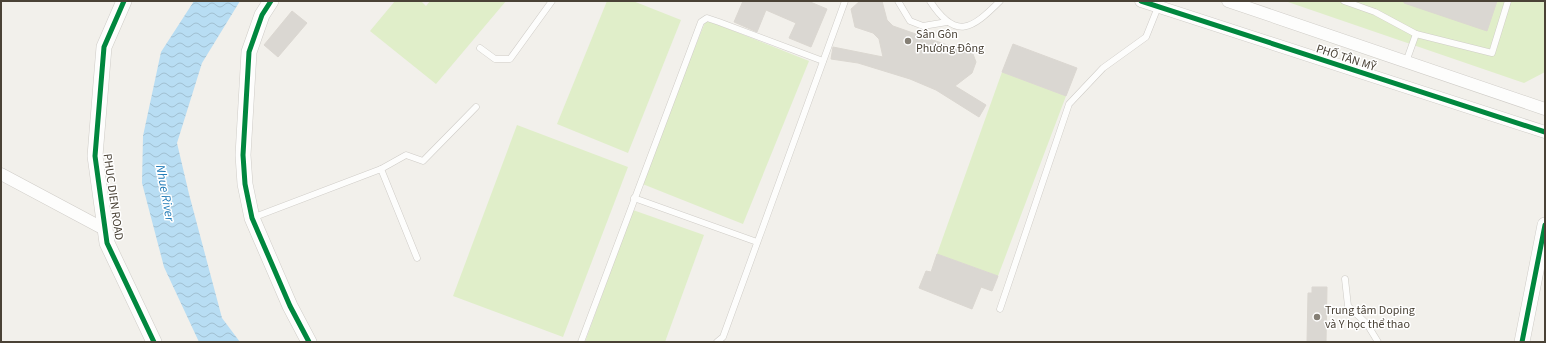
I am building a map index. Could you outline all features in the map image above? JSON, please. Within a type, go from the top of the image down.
[{"type":"street","name":"PHUC DIEN ROAD","points":[[124,1],[104,47],[96,156],[107,243],[154,342]]},
{"type":"street","points":[[271,1],[262,15],[249,52],[243,155],[245,184],[252,218],[290,306],[309,342]]},
{"type":"street","name":"PHỐ TÂN MỸ","points":[[1141,1],[1545,132]]},
{"type":"street","name":"PHỐ TÂN MỸ","points":[[1228,1],[1545,109]]},
{"type":"street","points":[[1,174],[106,230]]},
{"type":"street","points":[[1522,342],[1545,225]]},
{"type":"lane","points":[[480,48],[495,59],[510,59],[552,1]]},
{"type":"lane","points":[[717,342],[723,337],[845,1]]},
{"type":"lane","points":[[898,1],[910,20],[923,26],[947,22]]},
{"type":"lane","points":[[930,1],[939,15],[947,22],[956,26],[974,25],[1000,1]]},
{"type":"lane","points":[[1344,1],[1375,12],[1416,34],[1492,53],[1508,1]]},
{"type":"lane","points":[[1000,309],[1069,104],[1103,68],[1146,37],[1158,7]]},
{"type":"lane","points":[[581,342],[701,22],[707,18],[823,61]]},
{"type":"lane","points":[[1406,62],[1416,34]]},
{"type":"lane","points":[[252,218],[380,169],[406,155],[423,161],[476,108]]},
{"type":"lane","points":[[380,169],[417,258]]},
{"type":"lane","points":[[634,198],[757,242]]},
{"type":"lane","points":[[1345,279],[1348,306],[1367,324],[1378,342]]},
{"type":"green space","points":[[395,1],[421,1],[426,6],[430,1],[506,1],[436,84],[370,31]]},
{"type":"green space","points":[[607,1],[633,1],[681,20],[628,153],[557,124]]},
{"type":"green space","points":[[1285,1],[1545,1],[1545,72],[1524,83]]},
{"type":"green space","points":[[706,20],[809,61],[743,224],[640,183]]},
{"type":"green space","points":[[1002,72],[1066,96],[998,276],[937,254]]},
{"type":"green space","points":[[517,125],[628,167],[563,337],[453,296]]},
{"type":"green space","points":[[633,210],[704,235],[665,342],[585,342]]},
{"type":"water","name":"Nhue River","points":[[194,1],[240,1],[202,63],[177,143],[222,318],[240,342],[199,342],[164,267],[142,183],[143,136],[161,52]]},
{"type":"building","points":[[743,1],[808,1],[827,9],[811,47],[789,38],[796,23],[766,10],[757,32],[734,22]]},
{"type":"building","points":[[860,1],[882,1],[887,20],[893,26],[973,54],[976,62],[972,73],[955,86],[986,105],[979,117],[936,90],[910,79],[858,63],[831,59],[833,47],[883,57],[879,39],[873,33],[855,27],[851,9]]},
{"type":"building","points":[[1404,1],[1497,1],[1487,31],[1404,3]]},
{"type":"building","points":[[292,11],[307,23],[278,57],[264,45]]},
{"type":"building","points":[[1013,44],[1077,68],[1066,96],[1002,72]]},
{"type":"building","points":[[937,254],[998,276],[992,291],[981,287],[972,309],[919,288],[926,271],[931,272]]},
{"type":"building","name":"Trung tâm Doping và Y học thể thao","points":[[1312,287],[1327,287],[1326,342],[1307,342],[1308,293],[1312,293]]},
{"type":"cycle path","points":[[124,1],[104,47],[95,156],[107,243],[154,342]]},
{"type":"cycle path","points":[[271,1],[262,15],[249,52],[243,155],[245,184],[252,218],[290,306],[309,342]]},
{"type":"cycle path","points":[[1141,1],[1545,132]]},
{"type":"cycle path","points":[[1522,342],[1545,225]]},
{"type":"place","name":"Sân Gôn Phương Đông","points":[[908,41]]},
{"type":"place","name":"Trung tâm Doping và Y học thể thao","points":[[1317,317]]}]
